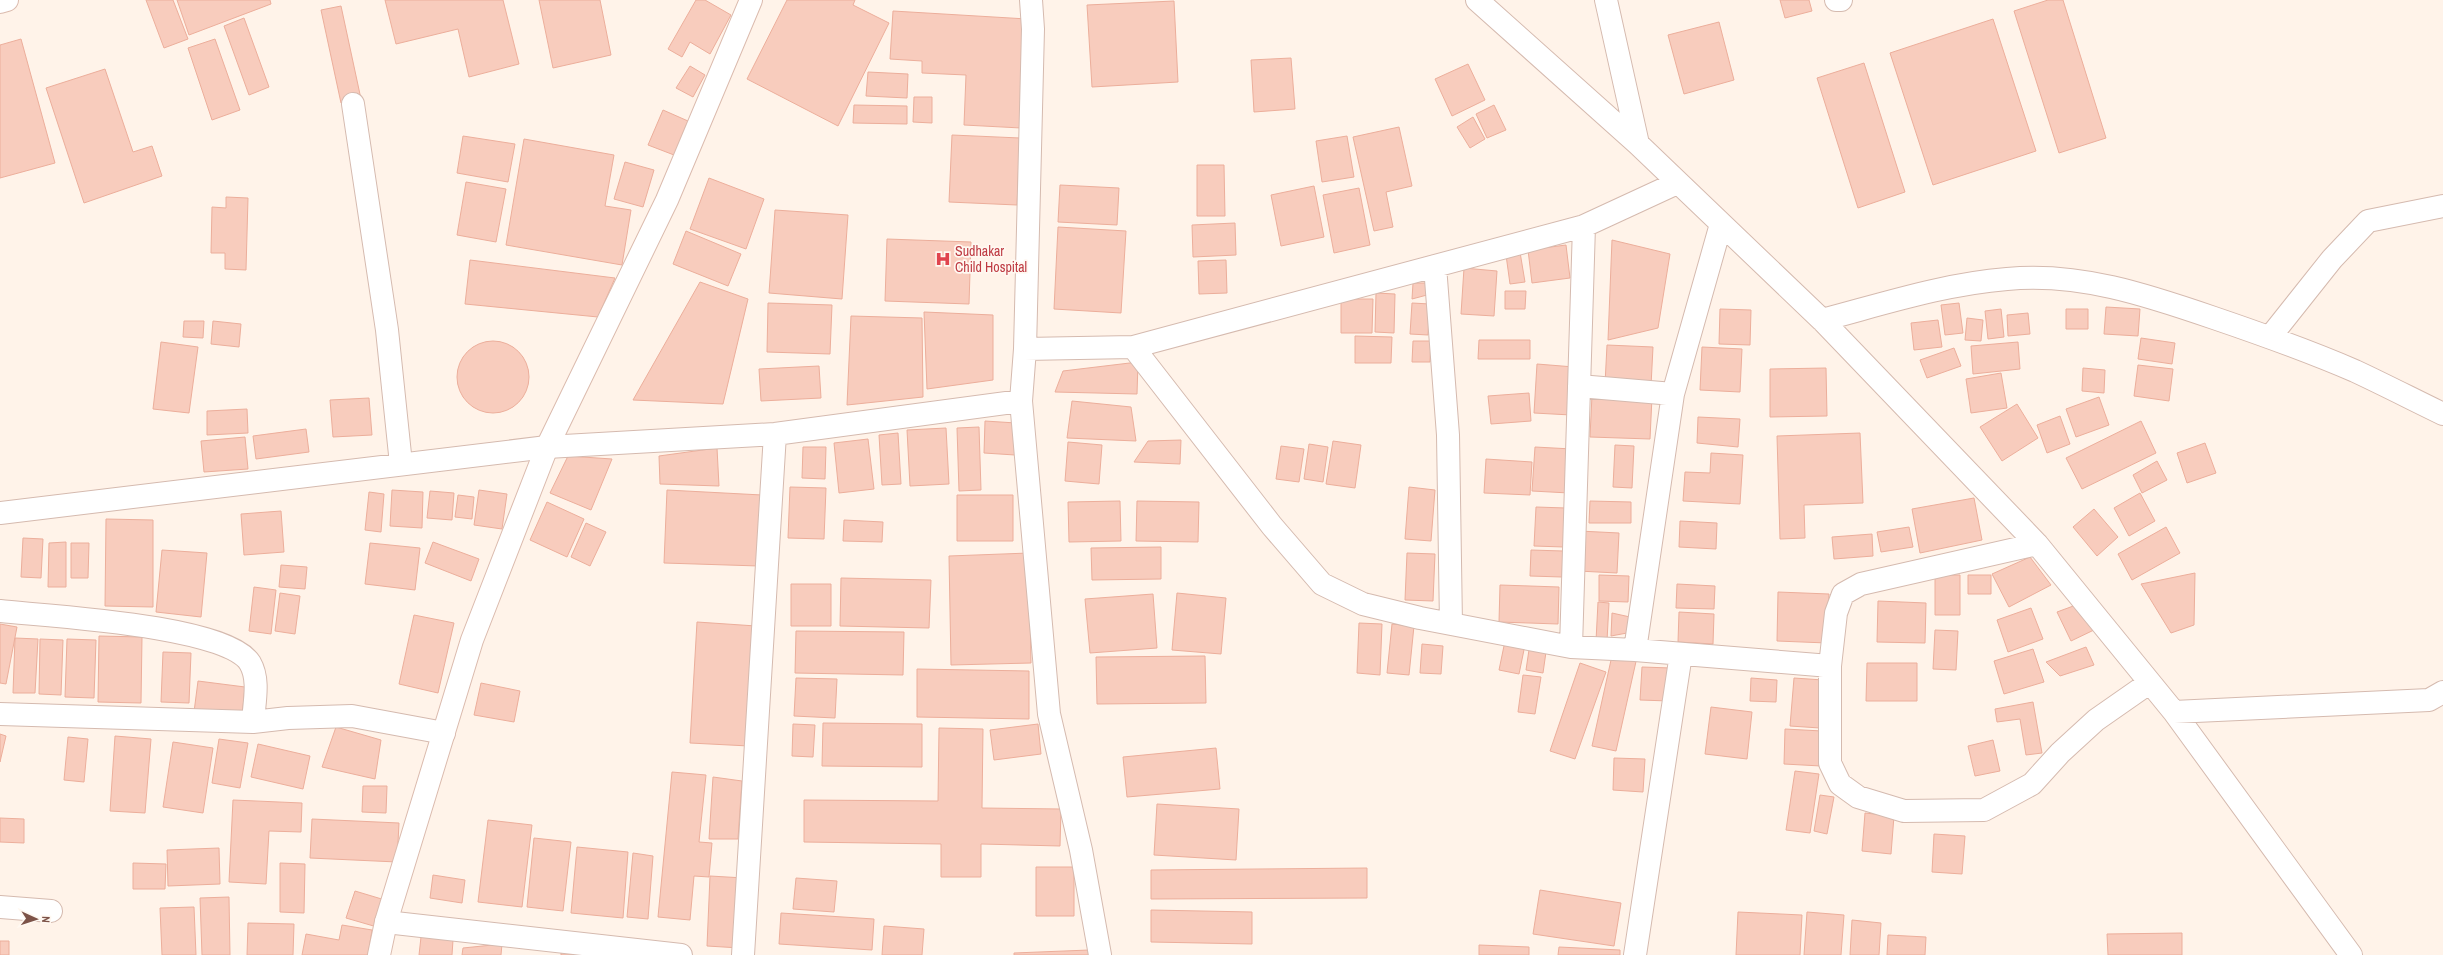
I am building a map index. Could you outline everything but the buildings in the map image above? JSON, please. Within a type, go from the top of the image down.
[{"type":"street","points":[[0,2],[7,0]]},
{"type":"street","points":[[378,955],[386,922],[472,640],[547,446],[668,200],[751,0]]},
{"type":"street","points":[[1031,0],[1033,29],[1025,350],[1021,401],[1049,714],[1081,850],[1100,955]]},
{"type":"street","points":[[1477,0],[1638,144],[1677,183],[1822,320],[2037,544],[2174,712],[2351,955]]},
{"type":"street","points":[[1606,0],[1638,144]]},
{"type":"street","points":[[1836,0],[1841,0]]},
{"type":"street","points":[[353,104],[387,330],[401,464]]},
{"type":"street","points":[[1025,350],[1133,347],[1584,226],[1677,183]]},
{"type":"street","points":[[2270,338],[2332,259],[2368,221],[2443,206]]},
{"type":"street","points":[[1635,650],[1673,394],[1721,224]]},
{"type":"street","points":[[1571,647],[1584,226]]},
{"type":"street","points":[[1435,266],[1448,435],[1451,624]]},
{"type":"street","points":[[1822,320],[1966,284],[2008,278],[2060,279],[2112,285],[2154,297],[2270,338],[2354,371],[2443,414]]},
{"type":"street","points":[[1133,347],[1272,526],[1322,584],[1363,604],[1451,624],[1571,647],[1635,650],[1830,666]]},
{"type":"street","points":[[1579,386],[1673,394]]},
{"type":"street","points":[[0,513],[547,446],[775,434],[1021,401]]},
{"type":"street","points":[[743,955],[775,434]]},
{"type":"street","points":[[2037,544],[1861,584],[1843,594],[1836,613],[1830,666],[1830,763],[1840,784],[1858,797],[1904,811],[1984,810],[2032,784],[2060,753],[2096,720],[2149,682]]},
{"type":"street","points":[[0,611],[124,624],[190,633],[232,648],[249,662],[256,680],[253,722]]},
{"type":"street","points":[[1635,955],[1681,654]]},
{"type":"street","points":[[2174,712],[2429,700],[2443,692]]},
{"type":"street","points":[[0,714],[253,722],[288,718],[352,716],[444,733]]},
{"type":"street","points":[[0,907],[51,911]]},
{"type":"street","points":[[386,922],[681,955]]},
{"type":"place","name":"Sudhakar Child Hospital","points":[[943,259]]}]
